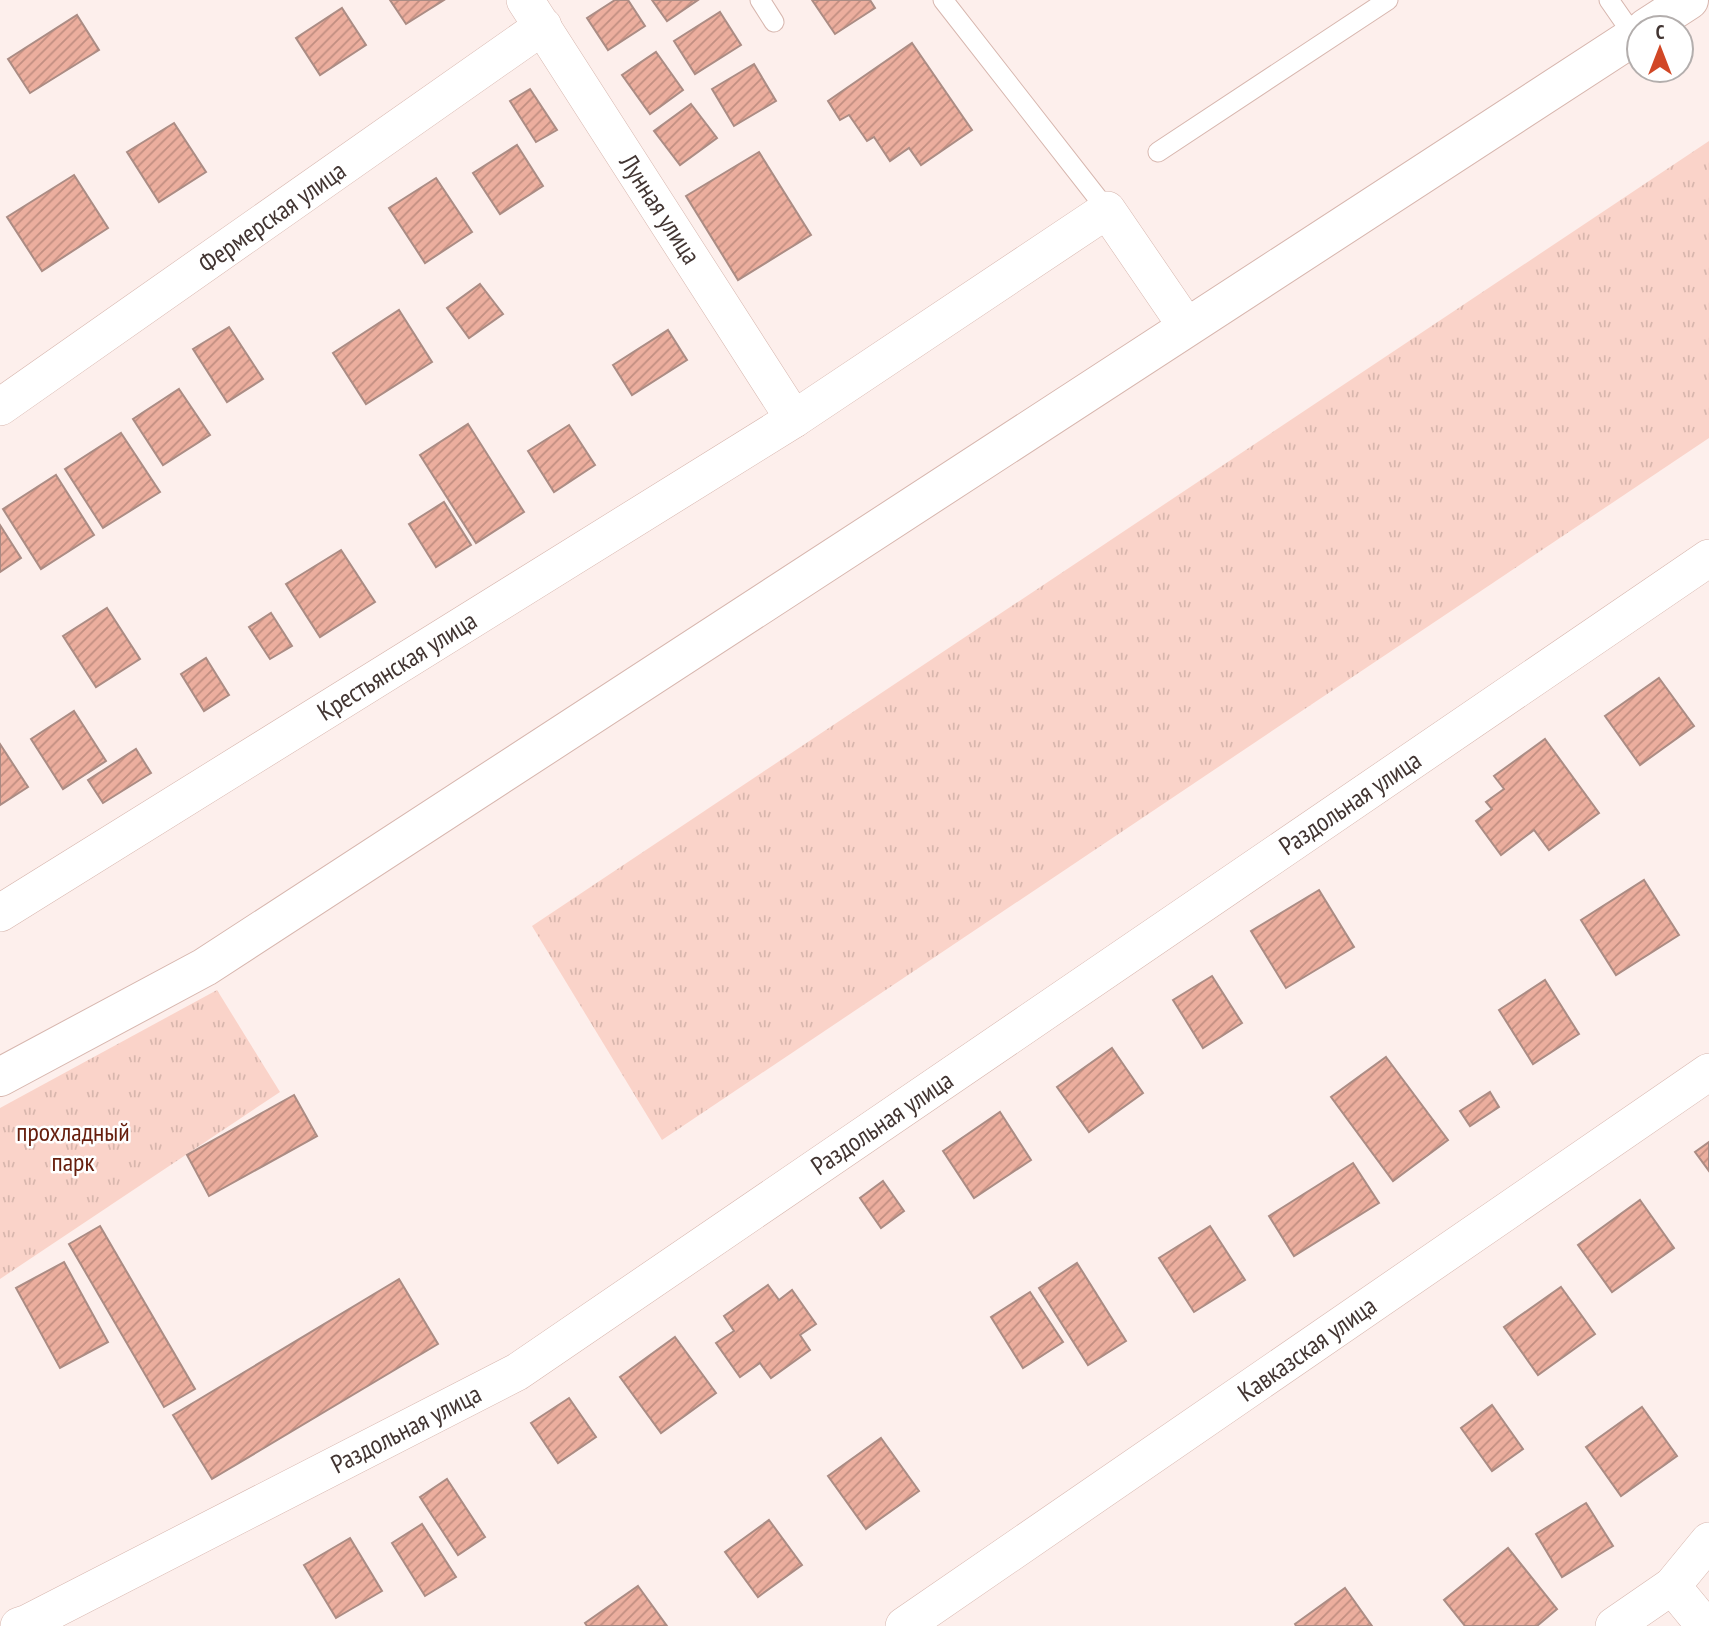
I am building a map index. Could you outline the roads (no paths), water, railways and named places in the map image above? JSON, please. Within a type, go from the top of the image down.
[{"type":"main road","points":[[1668,14],[1689,0]]},
{"type":"main road","points":[[0,1077],[205,967],[1625,42]]},
{"type":"street","name":"Фермерская улица","points":[[0,407],[534,13]]},
{"type":"street","name":"Лунная улица","points":[[534,13],[794,419]]},
{"type":"street","points":[[1107,210],[1187,327]]},
{"type":"street","name":"Крестьянская улица","points":[[0,913],[794,419],[1107,210]]},
{"type":"street","name":"Раздольная улица","points":[[19,1626],[517,1372],[1709,558]]},
{"type":"street","name":"Кавказская улица","points":[[904,1626],[1709,1072]]},
{"type":"street","points":[[1614,1626],[1671,1586],[1709,1541]]},
{"type":"street","points":[[1671,1586],[1706,1626]]},
{"type":"lane","points":[[760,0],[774,22]]},
{"type":"lane","points":[[943,0],[1107,210]]},
{"type":"lane","points":[[1158,152],[1388,0]]},
{"type":"lane","points":[[1609,0],[1625,17]]},
{"type":"park label","name":"прохладный парк","points":[[73,1147]]}]
